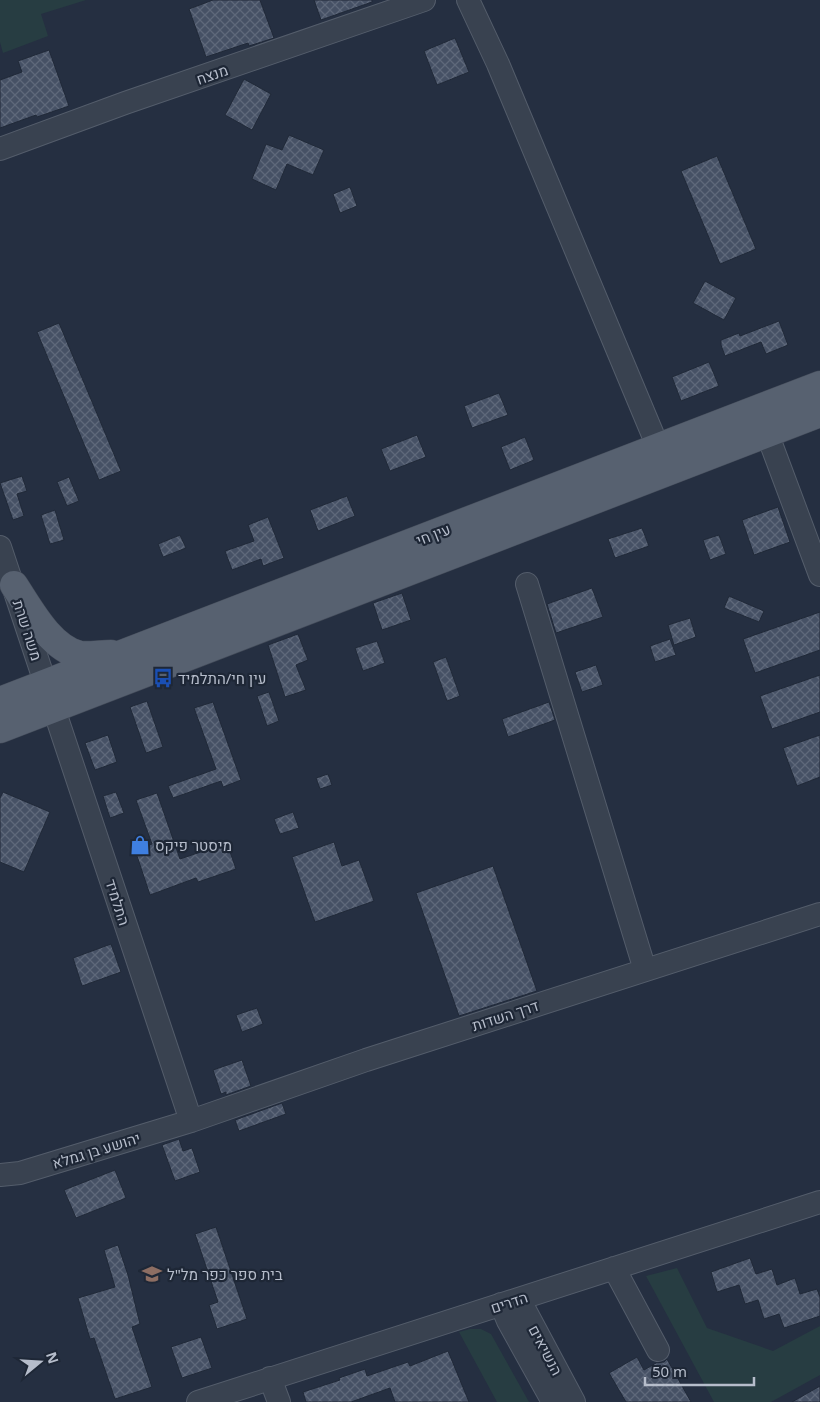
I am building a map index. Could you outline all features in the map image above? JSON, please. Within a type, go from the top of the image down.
[{"type":"main road","name":"עין חי","points":[[49,696],[125,653],[820,385]]},
{"type":"main road","name":"עין חי","points":[[49,696],[820,413]]},
{"type":"main road","points":[[14,585],[56,644],[80,654],[125,653]]},
{"type":"main road","points":[[0,701],[49,696]]},
{"type":"main road","points":[[0,729],[49,696]]},
{"type":"street","name":"מנצח","points":[[0,149],[380,8],[424,0]]},
{"type":"street","points":[[468,0],[498,64],[658,447]]},
{"type":"street","points":[[767,433],[820,575]]},
{"type":"street","name":"משה שרת","points":[[0,547],[49,696]]},
{"type":"street","points":[[527,584],[645,970]]},
{"type":"street","name":"התלמיד","points":[[49,696],[191,1121]]},
{"type":"street","name":"דרך השדות","points":[[191,1121],[366,1060],[820,914]]},
{"type":"street","name":"יהושע בן גמלא","points":[[0,1175],[20,1173],[191,1121]]},
{"type":"street","name":"הדרים","points":[[198,1402],[820,1202]]},
{"type":"street","points":[[614,1268],[658,1350]]},
{"type":"street","name":"הנשיאים","points":[[510,1302],[508,1321],[553,1402]]},
{"type":"street","name":"הנשיאים","points":[[510,1302],[574,1402]]},
{"type":"street","points":[[270,1378],[278,1402]]},
{"type":"green space","points":[[0,0],[86,0],[41,14],[48,36],[3,53],[0,42]]},
{"type":"green space","points":[[677,1268],[707,1328],[773,1351],[820,1326],[820,1375],[771,1402],[714,1402],[646,1276]]},
{"type":"green space","points":[[481,1329],[491,1334],[529,1402],[497,1402],[459,1332]]},
{"type":"building","points":[[213,0],[260,0],[274,38],[249,46],[248,43],[206,57],[189,9]]},
{"type":"building","points":[[314,0],[372,0],[372,2],[321,20]]},
{"type":"building","points":[[455,38],[469,72],[437,85],[424,51]]},
{"type":"building","points":[[49,50],[69,106],[0,128],[0,80],[22,72],[18,61]]},
{"type":"building","points":[[244,79],[271,94],[252,130],[225,115]]},
{"type":"building","points":[[289,135],[324,150],[313,175],[287,164],[276,190],[252,179],[266,144],[282,150]]},
{"type":"building","points":[[717,156],[756,249],[720,264],[681,171]]},
{"type":"building","points":[[350,187],[357,206],[340,213],[333,194]]},
{"type":"building","points":[[705,281],[736,298],[724,320],[693,303]]},
{"type":"building","points":[[779,321],[788,345],[766,354],[761,342],[725,356],[721,340],[739,333],[740,336]]},
{"type":"building","points":[[59,323],[121,471],[99,480],[37,332]]},
{"type":"building","points":[[709,362],[719,386],[681,401],[672,377]]},
{"type":"building","points":[[499,393],[508,415],[472,428],[464,406]]},
{"type":"building","points":[[417,435],[426,457],[390,471],[381,449]]},
{"type":"building","points":[[525,437],[534,460],[510,470],[501,447]]},
{"type":"building","points":[[22,476],[27,491],[17,494],[24,516],[13,520],[0,483]]},
{"type":"building","points":[[69,477],[79,501],[67,506],[57,482]]},
{"type":"building","points":[[347,496],[355,516],[318,531],[310,510]]},
{"type":"building","points":[[778,507],[790,542],[754,555],[742,520]]},
{"type":"building","points":[[55,510],[64,540],[50,544],[41,515]]},
{"type":"building","points":[[268,517],[284,558],[263,566],[261,559],[232,570],[225,551],[254,541],[248,525]]},
{"type":"building","points":[[642,528],[649,546],[615,558],[608,539]]},
{"type":"building","points":[[180,535],[186,548],[163,557],[158,544]]},
{"type":"building","points":[[719,535],[726,554],[710,560],[703,540]]},
{"type":"building","points":[[592,588],[603,617],[556,633],[547,604]]},
{"type":"building","points":[[402,593],[411,620],[382,630],[373,603]]},
{"type":"building","points":[[729,596],[764,611],[759,622],[724,608]]},
{"type":"building","points":[[820,612],[820,650],[755,673],[743,639]]},
{"type":"building","points":[[690,618],[696,637],[674,645],[668,625]]},
{"type":"building","points":[[298,634],[308,660],[296,665],[306,690],[285,697],[268,645]]},
{"type":"building","points":[[670,639],[676,655],[655,662],[650,646]]},
{"type":"building","points":[[377,641],[385,663],[363,671],[355,648]]},
{"type":"building","points":[[446,657],[460,696],[447,701],[433,662]]},
{"type":"building","points":[[596,665],[603,685],[582,692],[575,672]]},
{"type":"building","points":[[820,675],[820,712],[772,729],[760,696]]},
{"type":"building","points":[[269,692],[279,721],[267,726],[257,696]]},
{"type":"building","points":[[147,701],[163,747],[146,753],[130,707]]},
{"type":"building","points":[[213,702],[241,780],[223,787],[221,781],[173,798],[168,786],[216,769],[194,708]]},
{"type":"building","points":[[549,702],[555,720],[508,737],[502,719]]},
{"type":"building","points":[[108,735],[117,762],[95,770],[85,743]]},
{"type":"building","points":[[820,735],[820,777],[797,786],[783,748]]},
{"type":"building","points":[[328,774],[332,785],[320,789],[316,778]]},
{"type":"building","points":[[3,792],[50,812],[24,872],[0,862],[0,798]]},
{"type":"building","points":[[116,792],[124,813],[110,818],[103,796]]},
{"type":"building","points":[[157,793],[180,859],[227,843],[236,869],[198,882],[196,878],[150,895],[135,850],[152,844],[136,800]]},
{"type":"building","points":[[293,812],[299,828],[280,834],[274,819]]},
{"type":"building","points":[[334,842],[342,866],[359,860],[374,901],[315,922],[292,857]]},
{"type":"building","points":[[493,866],[537,991],[459,1016],[416,893]]},
{"type":"building","points":[[111,944],[121,972],[82,986],[73,958]]},
{"type":"building","points":[[257,1008],[263,1024],[242,1032],[236,1015]]},
{"type":"building","points":[[242,1060],[251,1086],[226,1095],[226,1092],[221,1094],[213,1070]]},
{"type":"building","points":[[282,1103],[286,1114],[239,1131],[235,1120]]},
{"type":"building","points":[[179,1139],[183,1151],[192,1148],[200,1172],[175,1181],[162,1145]]},
{"type":"building","points":[[115,1170],[126,1198],[76,1218],[64,1190]]},
{"type":"building","points":[[216,1227],[247,1319],[217,1329],[209,1305],[218,1302],[195,1234]]},
{"type":"building","points":[[118,1245],[128,1275],[140,1324],[132,1327],[152,1387],[115,1399],[94,1338],[90,1339],[78,1298],[115,1287],[104,1250]]},
{"type":"building","points":[[750,1258],[756,1274],[772,1269],[777,1285],[795,1278],[800,1294],[817,1289],[820,1297],[820,1316],[784,1328],[779,1314],[764,1319],[758,1300],[745,1304],[739,1285],[717,1292],[711,1272]]},
{"type":"building","points":[[201,1337],[212,1368],[182,1378],[171,1347]]},
{"type":"building","points":[[448,1351],[469,1402],[395,1402],[390,1388],[351,1402],[306,1402],[303,1392],[340,1380],[339,1378],[365,1369],[367,1376],[408,1362],[410,1366]]},
{"type":"building","points":[[637,1357],[644,1370],[667,1359],[691,1402],[626,1402],[609,1373]]},
{"type":"building","points":[[820,1386],[820,1402],[792,1402]]},
{"type":"place","name":"עין חי/התלמיד","points":[[163,678]]},
{"type":"place","name":"מיסטר פיקס","points":[[140,845]]},
{"type":"place","name":"בית ספר כפר מל\"ל","points":[[152,1274]]}]
